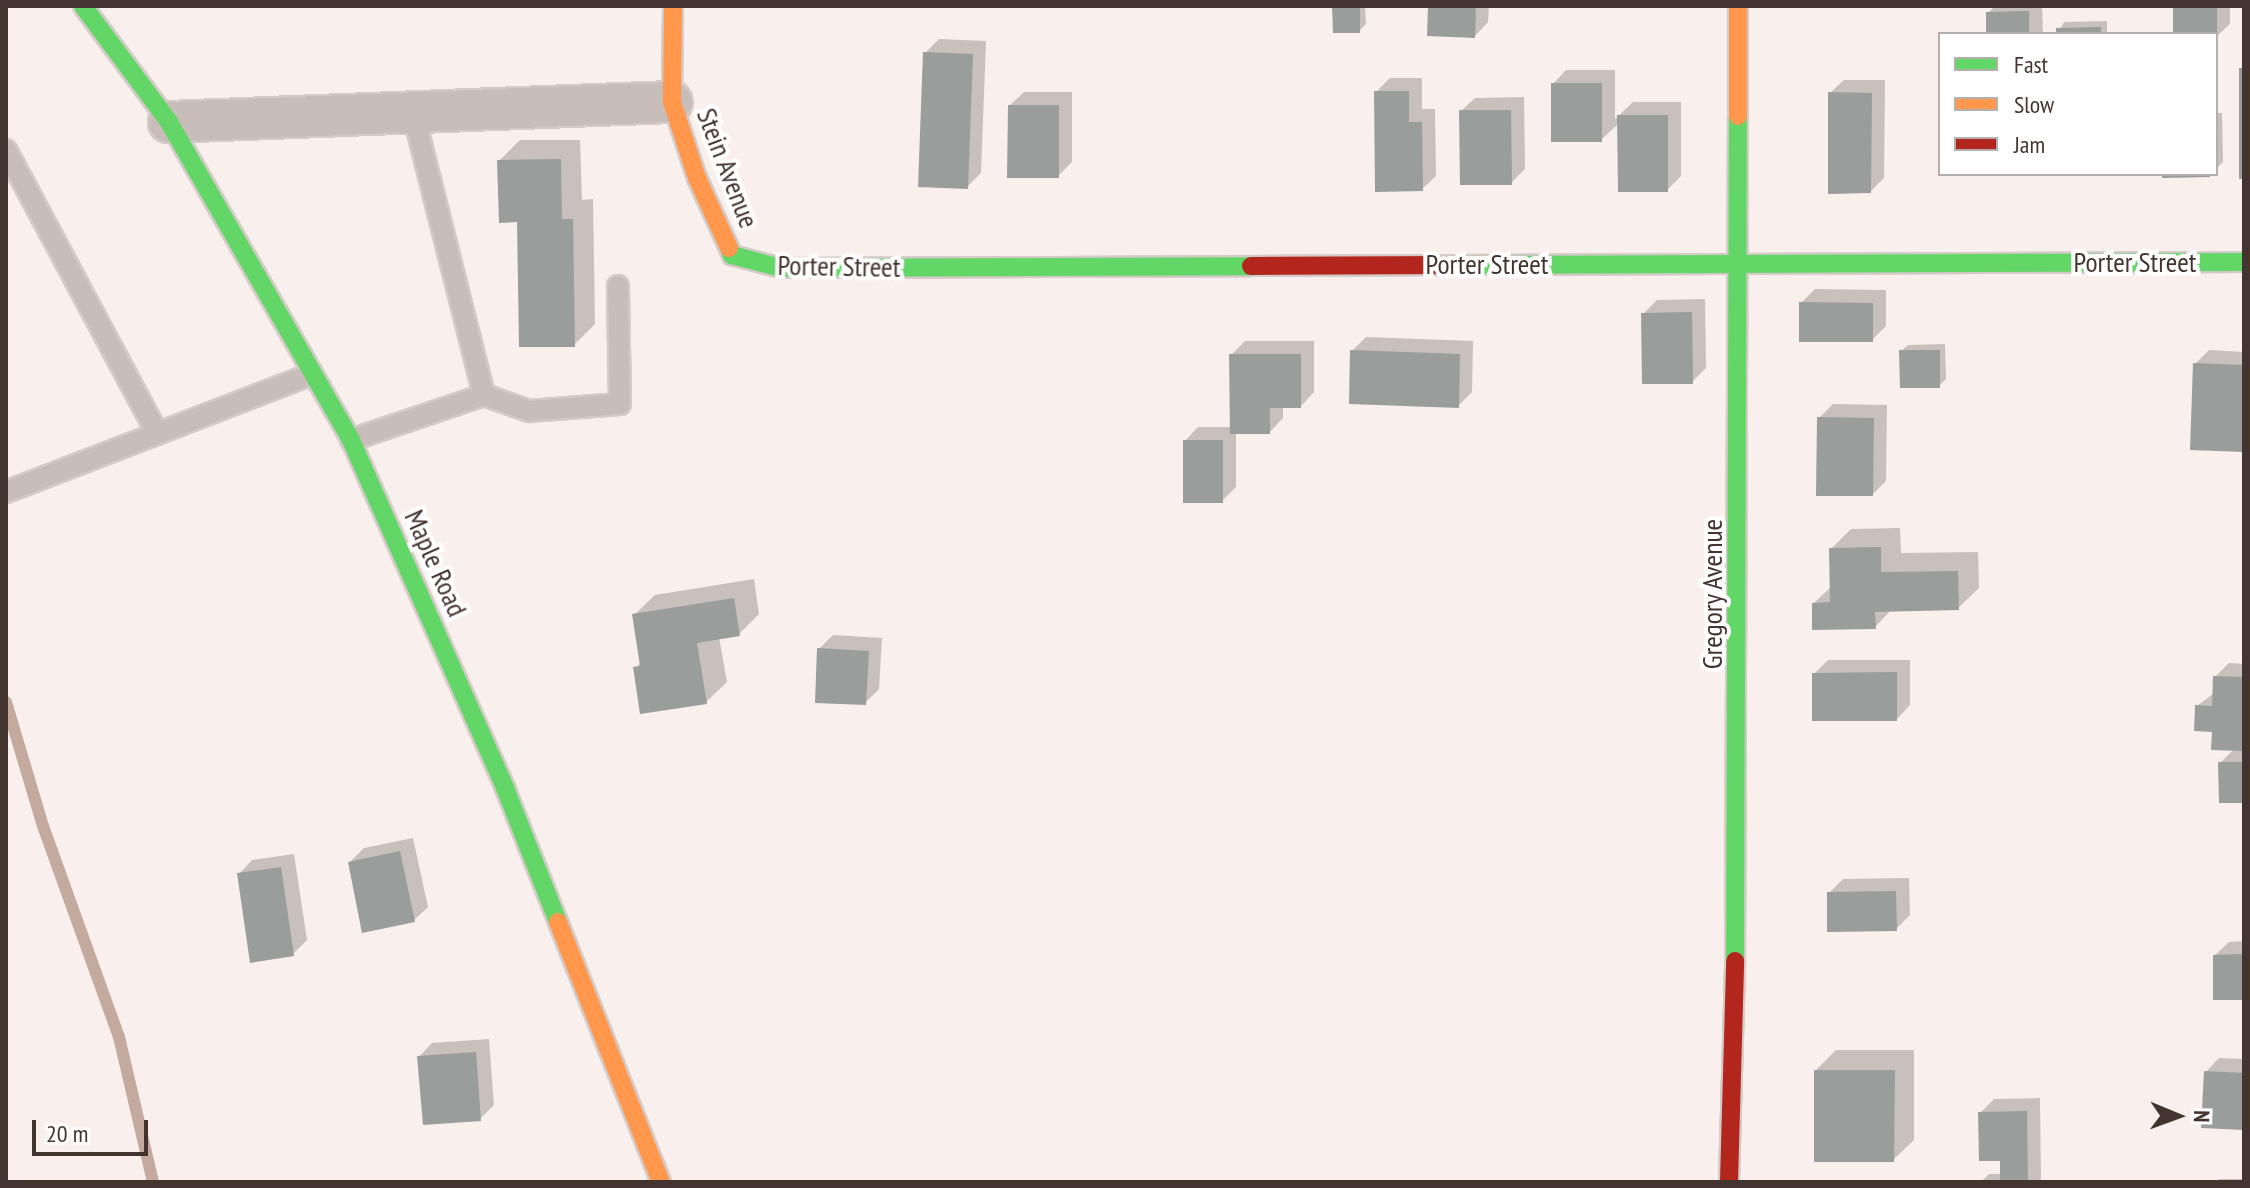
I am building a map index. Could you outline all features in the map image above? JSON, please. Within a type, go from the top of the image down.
[{"type":"street","name":"Maple Road","points":[[83,6],[169,122],[351,440],[505,788],[661,1182]]},
{"type":"street","name":"Stein Avenue","points":[[673,6],[672,102],[697,178],[732,255]]},
{"type":"street","name":"Gregory Avenue","points":[[1729,1182],[1738,864],[1741,262],[1738,6]]},
{"type":"street","points":[[169,122],[672,102]]},
{"type":"street","name":"Porter Street","points":[[732,255],[781,268],[2244,262]]},
{"type":"lane","points":[[413,112],[484,395]]},
{"type":"lane","points":[[6,150],[156,431]]},
{"type":"lane","points":[[351,440],[484,395],[529,411],[620,404],[618,286]]},
{"type":"lane","points":[[6,492],[156,431],[312,374]]},
{"type":"building","points":[[1332,6],[1360,6],[1360,33],[1333,33]]},
{"type":"building","points":[[1428,6],[1476,6],[1475,38],[1427,36]]},
{"type":"building","points":[[2173,6],[2217,6],[2217,32],[2173,32]]},
{"type":"building","points":[[2029,11],[2029,32],[1986,32],[1986,12]]},
{"type":"building","points":[[2101,27],[2101,32],[2056,32],[2056,28]]},
{"type":"building","points":[[923,52],[973,54],[968,189],[918,187]]},
{"type":"building","points":[[2239,68],[2244,68],[2244,179],[2239,179]]},
{"type":"building","points":[[1551,83],[1602,83],[1602,142],[1551,142]]},
{"type":"building","points":[[1374,91],[1409,91],[1409,122],[1422,122],[1423,191],[1375,192]]},
{"type":"building","points":[[1828,92],[1872,93],[1871,193],[1828,194]]},
{"type":"building","points":[[1008,105],[1059,105],[1059,178],[1007,178]]},
{"type":"building","points":[[1459,110],[1511,110],[1512,185],[1460,185]]},
{"type":"building","points":[[1617,115],[1668,115],[1668,192],[1618,192]]},
{"type":"building","points":[[561,159],[562,219],[573,219],[575,347],[519,347],[517,222],[499,223],[497,160]]},
{"type":"building","points":[[2162,176],[2210,176],[2210,177]]},
{"type":"building","points":[[1799,302],[1873,303],[1873,342],[1799,342]]},
{"type":"building","points":[[1692,312],[1693,384],[1642,384],[1641,313]]},
{"type":"building","points":[[1350,350],[1460,354],[1459,408],[1349,404]]},
{"type":"building","points":[[1899,350],[1940,350],[1940,388],[1900,388]]},
{"type":"building","points":[[1229,354],[1301,354],[1301,408],[1270,408],[1270,434],[1230,434]]},
{"type":"building","points":[[2193,363],[2244,365],[2244,452],[2190,450]]},
{"type":"building","points":[[1817,417],[1874,418],[1873,496],[1816,496]]},
{"type":"building","points":[[1183,440],[1223,440],[1223,503],[1183,503]]},
{"type":"building","points":[[1881,547],[1881,572],[1958,571],[1959,610],[1875,612],[1876,629],[1812,630],[1812,603],[1830,602],[1829,548]]},
{"type":"building","points":[[734,598],[740,636],[697,643],[707,704],[640,714],[633,667],[640,666],[632,614]]},
{"type":"building","points":[[817,648],[869,651],[866,705],[815,703]]},
{"type":"building","points":[[1897,672],[1897,721],[1812,721],[1812,673]]},
{"type":"building","points":[[2213,676],[2244,677],[2244,751],[2211,750],[2212,732],[2194,731],[2195,705],[2212,706]]},
{"type":"building","points":[[2218,762],[2244,762],[2244,803],[2219,803]]},
{"type":"building","points":[[400,851],[415,922],[362,933],[348,862]]},
{"type":"building","points":[[281,867],[294,956],[250,963],[237,873]]},
{"type":"building","points":[[1896,891],[1897,931],[1827,932],[1827,892]]},
{"type":"building","points":[[2244,954],[2244,1000],[2213,1000],[2213,955]]},
{"type":"building","points":[[476,1052],[481,1121],[423,1125],[417,1056]]},
{"type":"building","points":[[1814,1070],[1895,1070],[1894,1162],[1814,1162]]},
{"type":"building","points":[[2204,1071],[2244,1073],[2244,1130],[2201,1128]]},
{"type":"building","points":[[2027,1111],[2028,1182],[2000,1182],[2000,1161],[1979,1161],[1978,1112]]},
{"type":"waterway","points":[[6,702],[43,826],[119,1037],[153,1182]]},
{"type":"traffic: fast","points":[[83,6],[169,122],[351,440],[505,788],[558,922]]},
{"type":"traffic: fast","points":[[1735,961],[1738,116]]},
{"type":"traffic: fast","points":[[729,248],[732,255],[781,268],[1251,266]]},
{"type":"traffic: fast","points":[[1453,265],[2244,262]]},
{"type":"traffic: slow","points":[[673,6],[672,102],[697,178],[729,248]]},
{"type":"traffic: slow","points":[[1738,6],[1738,116]]},
{"type":"traffic: slow","points":[[558,922],[661,1182]]},
{"type":"traffic: jam","points":[[1251,266],[1453,265]]},
{"type":"traffic: jam","points":[[1729,1182],[1735,961]]}]
